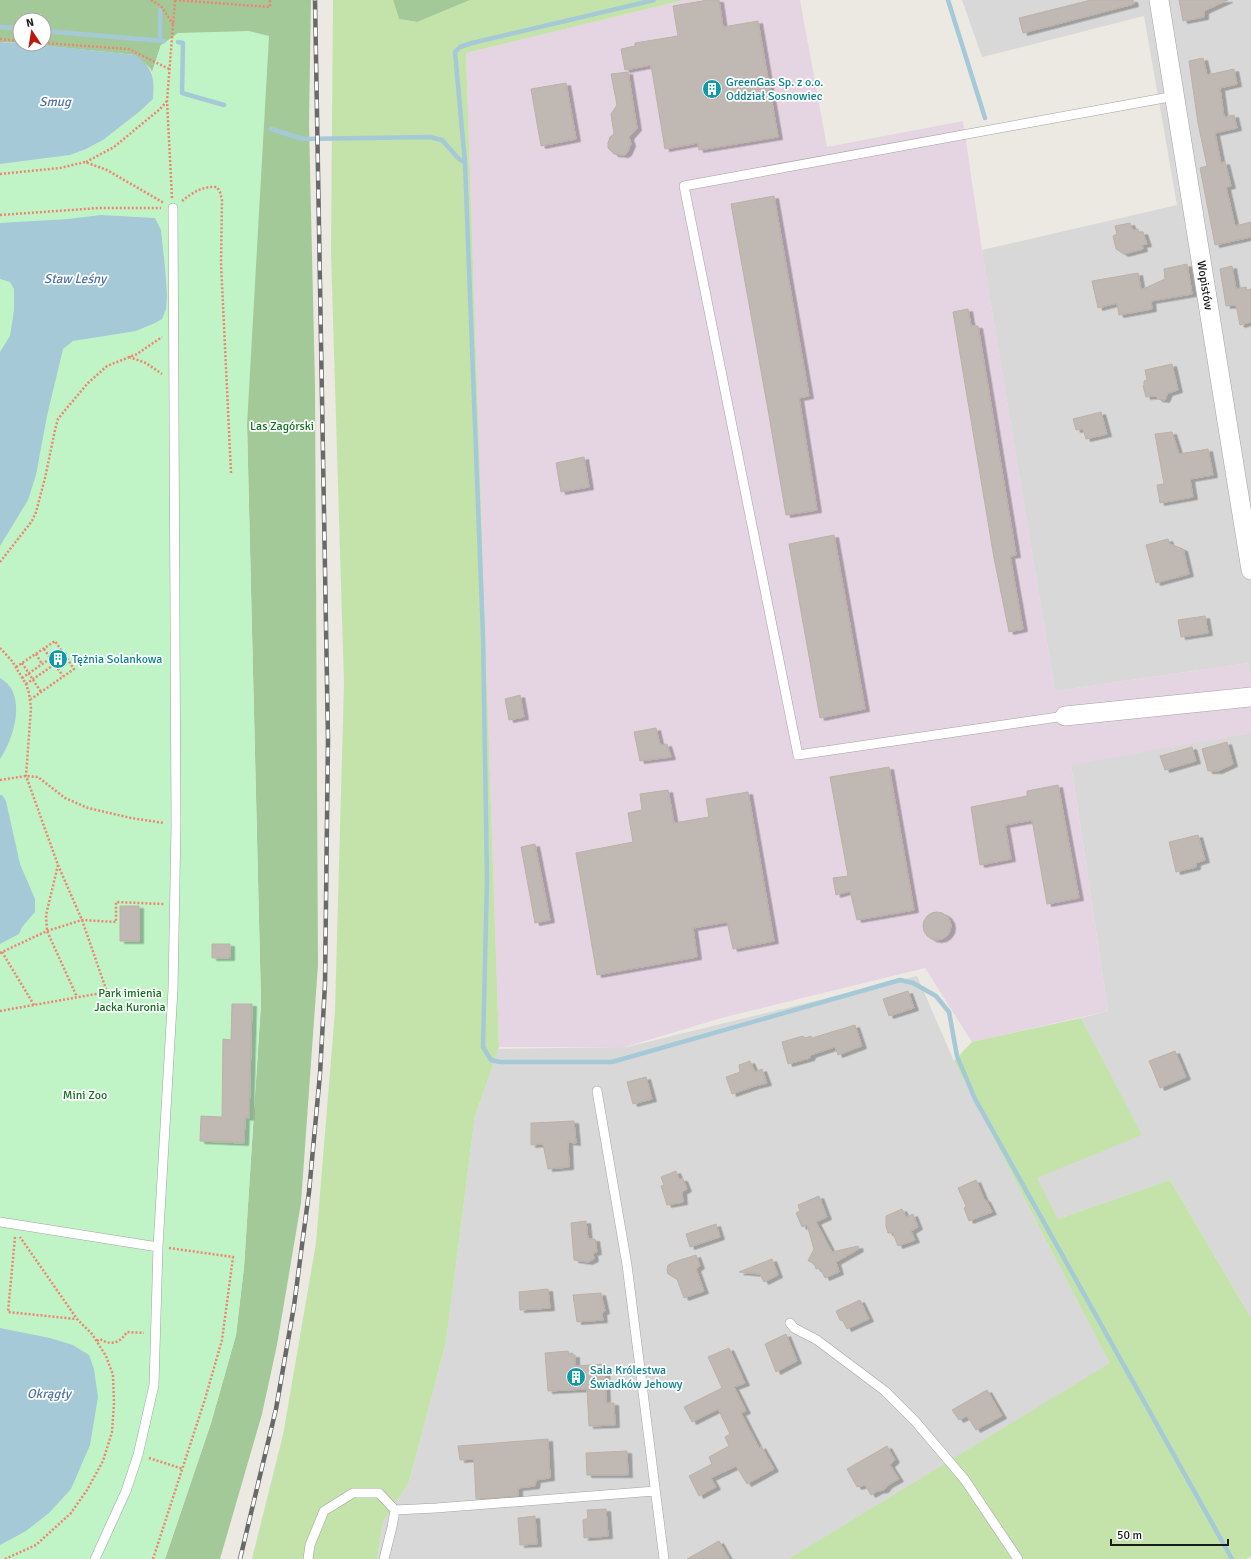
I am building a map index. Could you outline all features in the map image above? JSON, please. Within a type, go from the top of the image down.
[{"type":"street","name":"Wopistów","points":[[1159,0],[1251,570]]},
{"type":"street","points":[[1065,716],[1251,697]]},
{"type":"lane","points":[[1065,716],[798,755],[684,186],[1175,96]]},
{"type":"lane","points":[[95,1559],[126,1491],[138,1455],[154,1385],[158,1247],[173,989],[176,825],[173,208]]},
{"type":"lane","points":[[597,1091],[627,1265],[654,1491],[664,1559]]},
{"type":"lane","points":[[0,1222],[158,1247]]},
{"type":"lane","points":[[790,1323],[794,1328],[817,1340],[885,1391],[915,1421],[965,1480],[1018,1559]]},
{"type":"lane","points":[[395,1510],[654,1491]]},
{"type":"lane","points":[[308,1559],[310,1545],[324,1511],[352,1493],[379,1493],[395,1510]]},
{"type":"lane","points":[[384,1559],[395,1510]]},
{"type":"path","points":[[152,0],[161,6],[173,25]]},
{"type":"path","points":[[173,208],[168,101],[174,0],[270,7],[270,0]]},
{"type":"path","points":[[0,39],[12,40]]},
{"type":"path","points":[[52,43],[129,48],[169,70]]},
{"type":"path","points":[[0,174],[60,168],[85,162],[114,147],[168,101]]},
{"type":"path","points":[[85,162],[107,170],[173,208]]},
{"type":"path","points":[[0,215],[99,208],[173,208],[198,190],[217,187],[222,200],[221,263],[231,473]]},
{"type":"path","points":[[0,562],[32,521],[36,512],[55,430],[58,420],[66,409],[88,383],[107,366],[137,354],[174,329]]},
{"type":"path","points":[[129,357],[146,363],[160,372],[174,386]]},
{"type":"path","points":[[16,668],[55,641],[74,669],[31,699]]},
{"type":"path","points":[[0,648],[16,668],[26,684],[31,699],[26,776],[58,865],[82,920],[107,992]]},
{"type":"path","points":[[44,648],[63,676]]},
{"type":"path","points":[[36,654],[43,672]]},
{"type":"path","points":[[22,678],[51,658]]},
{"type":"path","points":[[22,663],[41,692]]},
{"type":"path","points":[[26,684],[55,664]]},
{"type":"path","points":[[0,780],[26,776],[38,777],[65,798],[88,808],[131,818],[176,825]]},
{"type":"path","points":[[58,865],[46,915],[48,931],[77,997]]},
{"type":"path","points":[[34,1005],[1,952],[48,931],[82,920],[116,922],[116,902],[174,904]]},
{"type":"path","points":[[0,1010],[107,992],[173,989]]},
{"type":"path","points":[[5,1559],[36,1545],[72,1513],[88,1490],[103,1461],[112,1432],[114,1404],[113,1375],[106,1356],[97,1341],[77,1319],[16,1232],[8,1312],[77,1319]]},
{"type":"path","points":[[153,1559],[183,1469],[222,1340],[233,1257],[158,1247]]},
{"type":"path","points":[[97,1341],[100,1339],[112,1343],[119,1341],[127,1332],[155,1334]]},
{"type":"path","points":[[138,1455],[183,1469]]},
{"type":"shaded area","points":[[684,0],[800,0],[827,147],[963,121],[982,250],[1055,691],[1248,663],[1251,676],[1251,733],[1071,765],[1108,1011],[972,1042],[925,968],[725,1017],[625,1047],[499,1047],[466,53]]},
{"type":"shaded area","points":[[962,0],[1251,0],[1251,676],[1248,663],[1055,691],[982,250],[1177,205],[1144,16],[982,57]]},
{"type":"shaded area","points":[[1251,733],[1251,1318],[1170,1180],[1058,1219],[1036,1178],[1141,1135],[1081,1018],[1108,1011],[1071,764]]},
{"type":"shaded area","points":[[917,976],[954,1061],[1111,1363],[788,1559],[377,1559],[383,1522],[409,1482],[446,1342],[475,1116],[498,1049],[627,1047]]},
{"type":"green space","name":"Las Zagórski","points":[[0,0],[311,0],[309,123],[315,385],[318,965],[301,1203],[277,1345],[262,1414],[220,1559],[165,1559],[211,1423],[236,1335],[244,1267],[261,1003],[247,425],[161,45],[152,72],[150,68],[135,55],[52,46],[52,12],[12,12],[12,43],[0,42]]},
{"type":"green space","points":[[333,0],[393,0],[399,19],[416,22],[470,0],[684,0],[466,53],[499,1047],[475,1116],[446,1342],[409,1482],[383,1522],[377,1559],[252,1559],[283,1435],[316,1243],[335,1011],[344,683],[331,253]]},
{"type":"green space","points":[[393,0],[470,0],[417,22],[399,19]]},
{"type":"green space","name":"Park imienia Jacka Kuronia","points":[[249,31],[269,36],[247,425],[261,1003],[244,1267],[236,1335],[211,1423],[165,1559],[0,1559],[0,164],[70,155],[103,140],[153,99],[154,90],[152,73],[161,45],[178,33]]},
{"type":"green space","points":[[1081,1018],[1142,1135],[1037,1178],[1058,1219],[1170,1180],[1251,1318],[1251,1556],[1247,1559],[788,1559],[1110,1363],[954,1061],[972,1042]]},
{"type":"water","name":"Smug","points":[[0,42],[12,43],[12,52],[52,52],[52,46],[135,55],[146,64],[152,74],[153,79],[153,99],[103,140],[70,155],[0,164]]},
{"type":"water","name":"Staw Leśny","points":[[101,215],[155,218],[161,230],[167,295],[166,309],[162,319],[136,331],[73,341],[63,349],[47,416],[36,475],[28,500],[0,546],[0,352],[10,336],[14,310],[14,289],[10,282],[0,279],[0,223],[68,219]]},
{"type":"water","points":[[0,678],[9,685],[14,694],[16,717],[10,740],[0,759]]},
{"type":"water","points":[[0,795],[2,795],[6,801],[20,864],[35,899],[35,912],[22,927],[19,934],[0,944]]},
{"type":"water","name":"Okrągły","points":[[0,1328],[50,1338],[73,1345],[89,1355],[94,1369],[98,1397],[90,1445],[71,1489],[49,1513],[26,1531],[0,1545]]},
{"type":"building","name":"GreenGas Sp. z o.o. Oddział Sosnowiec","points":[[708,0],[719,0],[723,27],[758,21],[778,137],[699,150],[698,143],[665,149],[651,65],[625,70],[621,49],[635,46],[635,43],[678,36],[673,6]]},
{"type":"building","points":[[1091,0],[1133,0],[1134,4],[1023,33],[1019,18]]},
{"type":"building","points":[[1179,0],[1228,0],[1204,11],[1204,17],[1183,21]]},
{"type":"building","points":[[1203,58],[1207,75],[1234,69],[1237,84],[1220,88],[1224,117],[1234,115],[1237,128],[1215,133],[1221,163],[1225,162],[1231,186],[1226,187],[1235,226],[1251,222],[1251,237],[1215,245],[1200,168],[1207,166],[1198,123],[1189,61]]},
{"type":"building","points":[[628,72],[637,128],[629,137],[631,144],[627,153],[624,155],[614,154],[608,148],[610,137],[614,134],[611,114],[617,105],[611,74]]},
{"type":"building","points":[[566,83],[576,139],[541,146],[531,89]]},
{"type":"building","points":[[774,196],[809,396],[799,398],[817,510],[786,515],[731,204]]},
{"type":"building","points":[[1130,223],[1133,230],[1138,229],[1139,233],[1143,232],[1147,244],[1142,245],[1143,249],[1124,254],[1116,249],[1113,236],[1117,234],[1115,226]]},
{"type":"building","points":[[1187,264],[1192,294],[1151,301],[1152,309],[1119,315],[1117,303],[1098,308],[1092,281],[1138,273],[1141,290],[1165,279],[1164,269]]},
{"type":"building","points":[[1232,266],[1236,289],[1246,287],[1247,290],[1251,289],[1251,322],[1240,325],[1236,305],[1226,306],[1220,269]]},
{"type":"building","points":[[968,309],[971,326],[978,326],[1016,555],[1010,556],[1023,629],[1009,632],[994,558],[953,312]]},
{"type":"building","points":[[1172,364],[1178,390],[1168,393],[1165,400],[1158,399],[1155,396],[1146,397],[1143,386],[1144,381],[1147,380],[1145,370]]},
{"type":"building","points":[[1101,412],[1107,434],[1086,439],[1083,429],[1076,430],[1073,419]]},
{"type":"building","points":[[1172,432],[1179,454],[1208,449],[1213,475],[1190,479],[1193,497],[1160,503],[1157,485],[1164,484],[1155,434]]},
{"type":"building","points":[[584,457],[589,487],[561,492],[556,463]]},
{"type":"building","points":[[834,535],[865,709],[820,718],[789,544]]},
{"type":"building","points":[[1168,539],[1170,544],[1183,549],[1189,574],[1156,583],[1146,545]]},
{"type":"building","points":[[1205,616],[1208,633],[1181,637],[1178,620]]},
{"type":"building","points":[[520,695],[524,717],[509,720],[505,699]]},
{"type":"building","points":[[656,728],[660,745],[667,744],[671,757],[640,761],[634,732]]},
{"type":"building","points":[[1227,742],[1233,764],[1218,771],[1208,771],[1202,749]]},
{"type":"building","points":[[1192,747],[1196,761],[1165,770],[1160,756]]},
{"type":"building","points":[[889,767],[914,910],[857,920],[850,891],[836,895],[833,878],[848,876],[830,777]]},
{"type":"building","points":[[1058,785],[1079,898],[1047,904],[1032,820],[1005,825],[1011,859],[980,865],[971,807],[1027,796],[1027,791]]},
{"type":"building","points":[[668,790],[674,823],[709,817],[706,799],[748,792],[774,941],[733,949],[727,922],[693,928],[697,957],[597,975],[576,853],[633,842],[628,813],[642,810],[640,794]]},
{"type":"building","points":[[1198,835],[1205,860],[1196,863],[1196,867],[1176,872],[1169,842]]},
{"type":"building","points":[[535,844],[550,920],[535,923],[521,847]]},
{"type":"building","points":[[120,906],[139,906],[139,941],[120,941]]},
{"type":"building","points":[[937,912],[943,913],[947,916],[950,920],[950,932],[947,936],[943,939],[937,940],[931,939],[927,936],[924,932],[923,926],[924,920],[927,916],[931,913]]},
{"type":"building","points":[[212,944],[230,944],[230,958],[212,958]]},
{"type":"building","points":[[908,991],[914,1008],[889,1016],[883,999]]},
{"type":"building","points":[[232,1004],[252,1004],[249,1118],[245,1117],[244,1143],[200,1141],[201,1116],[222,1117],[223,1039],[231,1040]]},
{"type":"building","points":[[855,1025],[862,1046],[838,1055],[835,1047],[811,1055],[810,1058],[788,1064],[782,1042],[803,1036],[805,1038],[811,1036],[812,1038]]},
{"type":"building","points":[[1175,1051],[1186,1077],[1160,1088],[1149,1061]]},
{"type":"building","points":[[750,1061],[755,1072],[762,1069],[767,1083],[732,1094],[726,1077],[740,1072],[739,1065]]},
{"type":"building","points":[[646,1077],[652,1099],[633,1104],[627,1082]]},
{"type":"building","points":[[574,1121],[576,1143],[568,1142],[569,1167],[548,1169],[543,1144],[531,1145],[531,1123]]},
{"type":"building","points":[[676,1171],[679,1179],[683,1179],[687,1189],[682,1192],[683,1202],[667,1205],[661,1186],[664,1185],[661,1177]]},
{"type":"building","points":[[976,1180],[984,1199],[992,1212],[969,1221],[964,1208],[966,1206],[958,1188]]},
{"type":"building","points":[[819,1196],[827,1217],[816,1222],[832,1252],[858,1246],[859,1249],[836,1262],[839,1272],[825,1278],[820,1268],[816,1269],[814,1263],[808,1261],[814,1249],[807,1225],[802,1227],[796,1213],[800,1211],[798,1205]]},
{"type":"building","points":[[902,1209],[906,1217],[913,1214],[918,1227],[911,1231],[915,1240],[898,1246],[893,1233],[888,1233],[886,1216]]},
{"type":"building","points":[[586,1221],[588,1239],[595,1239],[597,1252],[593,1253],[594,1259],[588,1262],[574,1260],[571,1223]]},
{"type":"building","points":[[716,1224],[720,1237],[690,1247],[686,1234]]},
{"type":"building","points":[[696,1255],[700,1266],[696,1269],[704,1291],[684,1298],[677,1279],[668,1274],[668,1265]]},
{"type":"building","points":[[772,1259],[778,1275],[764,1282],[760,1274],[739,1272]]},
{"type":"building","points":[[548,1289],[550,1308],[520,1310],[519,1292]]},
{"type":"building","points":[[601,1293],[605,1311],[602,1313],[603,1320],[577,1322],[573,1295]]},
{"type":"building","points":[[860,1300],[869,1319],[847,1329],[843,1321],[840,1320],[836,1311]]},
{"type":"building","points":[[786,1334],[797,1361],[776,1372],[765,1344]]},
{"type":"building","points":[[729,1348],[745,1383],[734,1387],[746,1411],[741,1413],[759,1448],[761,1446],[774,1469],[747,1484],[736,1466],[711,1478],[716,1487],[699,1496],[689,1476],[712,1464],[709,1457],[729,1446],[725,1437],[730,1434],[718,1409],[692,1422],[684,1407],[722,1388],[708,1357]]},
{"type":"building","name":"Sala Królestwa Świadków Jehowy","points":[[568,1351],[569,1355],[575,1355],[575,1366],[605,1364],[606,1403],[614,1403],[615,1425],[589,1426],[587,1389],[548,1391],[545,1353]]},
{"type":"building","points":[[987,1390],[1002,1416],[976,1430],[967,1416],[959,1420],[952,1410]]},
{"type":"building","points":[[548,1439],[550,1478],[536,1480],[535,1486],[518,1488],[518,1496],[476,1499],[474,1459],[460,1460],[458,1446]]},
{"type":"building","points":[[887,1446],[895,1460],[890,1465],[899,1479],[888,1485],[884,1490],[878,1491],[871,1495],[865,1485],[857,1487],[847,1469]]},
{"type":"building","points":[[627,1451],[628,1475],[587,1475],[586,1453]]},
{"type":"building","points":[[606,1509],[608,1536],[584,1538],[583,1520],[588,1518],[587,1510]]},
{"type":"building","points":[[535,1516],[537,1544],[520,1545],[518,1518]]},
{"type":"building","points":[[719,1541],[729,1559],[687,1559]]},
{"type":"waterway","points":[[654,0],[472,43],[460,47],[455,52],[465,163],[483,636],[487,879],[483,1047],[491,1060],[500,1062],[612,1062],[900,980],[913,983],[936,996],[949,1012],[957,1056],[975,1099],[1232,1559]]},
{"type":"waterway","points":[[948,0],[985,118]]},
{"type":"waterway","points":[[160,10],[160,41]]},
{"type":"waterway","points":[[0,27],[12,28]]},
{"type":"waterway","points":[[52,32],[164,41]]},
{"type":"waterway","points":[[178,42],[183,43],[182,93],[224,105]]},
{"type":"waterway","points":[[271,129],[303,139],[430,137],[442,140],[458,158],[465,163]]},
{"type":"railway","points":[[240,1559],[276,1409],[294,1306],[309,1192],[320,1074],[325,984],[328,739],[315,0]]},
{"type":"place","name":"GreenGas Sp. z o.o. Oddział Sosnowiec","points":[[712,89]]},
{"type":"place","name":"Tężnia Solankowa","points":[[58,659]]},
{"type":"place","name":"Sala Królestwa Świadków Jehowy","points":[[576,1377]]},
{"type":"park label","name":"Mini Zoo","points":[[85,1095]]}]
